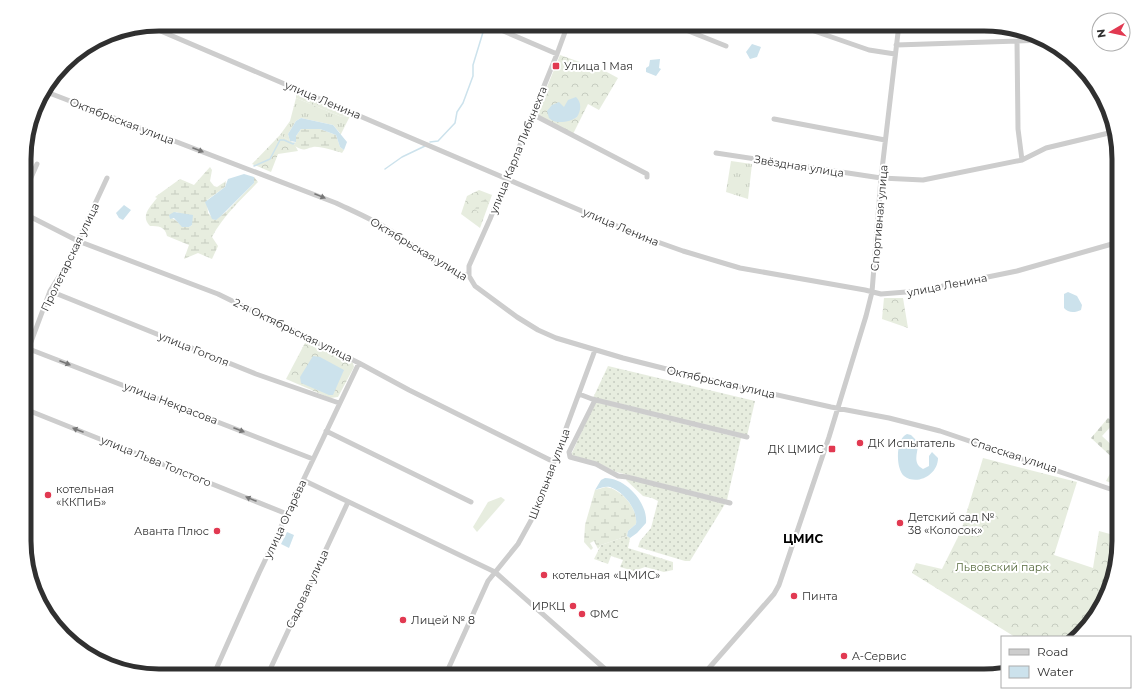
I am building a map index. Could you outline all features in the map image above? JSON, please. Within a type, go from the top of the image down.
[{"type":"street","name":"улица Ленина","points":[[161,31],[638,235],[705,258],[751,271],[881,294],[905,293],[961,283],[1031,267],[1112,244]]},
{"type":"street","points":[[503,31],[557,54]]},
{"type":"street","name":"улица Карла Либкнехта","points":[[469,276],[472,261],[565,31]]},
{"type":"street","points":[[688,31],[726,46]]},
{"type":"street","points":[[814,31],[869,50],[895,54]]},
{"type":"street","name":"Спортивная улица","points":[[708,669],[774,594],[779,585],[863,328],[872,292],[882,178],[898,31]]},
{"type":"street","points":[[1018,41],[1018,129],[1022,160]]},
{"type":"street","points":[[896,45],[1032,41]]},
{"type":"street","name":"Октябрьская улица","points":[[50,93],[336,203],[382,225],[445,267],[461,275],[469,276],[475,286],[484,293],[538,330],[556,338],[595,350],[702,378],[838,408]]},
{"type":"street","points":[[532,114],[647,174],[647,177]]},
{"type":"street","points":[[774,119],[886,140]]},
{"type":"street","name":"Звёздная улица","points":[[716,153],[882,178],[923,180],[1022,160],[1046,148],[1110,133]]},
{"type":"street","points":[[31,178],[37,164]]},
{"type":"street","name":"Пролетарская улица","points":[[31,343],[50,291],[68,262],[107,178]]},
{"type":"street","name":"2-я Октябрьская улица","points":[[31,217],[78,241],[218,294],[359,363],[409,390],[554,462]]},
{"type":"street","name":"улица Гоголя","points":[[50,291],[256,374],[339,403]]},
{"type":"street","name":"улица Некрасова","points":[[31,350],[313,459]]},
{"type":"street","name":"Школьная улица","points":[[448,669],[484,589],[495,572],[518,544],[530,524],[595,350]]},
{"type":"street","name":"улица Огарёва","points":[[216,669],[287,514],[359,363]]},
{"type":"street","points":[[579,394],[594,400],[747,437]]},
{"type":"street","points":[[594,400],[569,452],[570,457],[596,464],[618,476],[730,502]]},
{"type":"street","name":"Спасская улица","points":[[838,408],[889,418],[940,431],[1112,490]]},
{"type":"street","name":"улица Льва Толстого","points":[[31,411],[287,514]]},
{"type":"street","points":[[326,431],[471,502]]},
{"type":"street","points":[[303,480],[495,572],[604,669]]},
{"type":"street","name":"Садовая улица","points":[[270,669],[348,502]]},
{"type":"green space","points":[[560,55],[605,71],[618,78],[599,110],[588,104],[573,134],[536,114]],"holes":[[[567,104],[577,117],[557,122],[560,105],[564,108]]]},
{"type":"green space","points":[[296,94],[350,116],[342,117],[296,98]]},
{"type":"green space","points":[[296,98],[342,117],[350,116],[340,136],[340,133],[333,125],[301,118],[296,121],[288,134],[290,141],[280,135],[290,121]]},
{"type":"green space","points":[[301,129],[320,129],[336,135],[340,147],[344,150],[342,153],[320,147],[313,147],[304,150],[298,148],[294,143],[296,142],[296,136]]},
{"type":"green space","points":[[280,135],[294,143],[298,151],[278,154],[271,172],[252,164]]},
{"type":"green space","points":[[731,161],[752,164],[748,199],[726,192]]},
{"type":"green space","points":[[210,167],[212,170],[210,181],[214,186],[217,187],[226,181],[225,187],[207,200],[208,213],[215,220],[226,212],[254,183],[254,177],[258,182],[233,208],[216,229],[212,237],[218,246],[212,259],[198,253],[184,259],[189,245],[167,236],[165,230],[161,227],[150,226],[146,219],[149,208],[157,198],[155,197],[180,179],[194,185]],"holes":[[[176,212],[182,214],[192,225],[189,227],[184,226],[172,218]]]},
{"type":"green space","points":[[479,190],[492,195],[480,228],[461,214],[467,196]]},
{"type":"green space","points":[[486,199],[488,203],[484,211],[479,213],[475,209],[479,202]]},
{"type":"green space","points":[[884,298],[903,298],[908,328],[882,319]]},
{"type":"green space","points":[[305,343],[353,363],[354,367],[338,397],[330,398],[286,379]]},
{"type":"green space","points":[[608,366],[755,401],[747,436],[593,398]]},
{"type":"green space","points":[[595,402],[741,438],[727,500],[616,472],[596,462],[571,455]]},
{"type":"green space","points":[[1108,418],[1112,421],[1112,425],[1102,436],[1112,445],[1112,457],[1091,438]]},
{"type":"green space","name":"Львовский парк","points":[[983,458],[1077,482],[1054,555],[1093,568],[1099,531],[1110,534],[1112,528],[1110,566],[1099,598],[1086,619],[1070,636],[1013,636],[912,573],[916,563],[942,569],[961,531]]},
{"type":"green space","points":[[1112,472],[1112,483],[1106,481]]},
{"type":"green space","points":[[627,478],[725,504],[690,561],[685,561],[638,547],[640,541],[651,528],[658,501],[643,496],[626,480]]},
{"type":"green space","points":[[606,487],[623,495],[634,512],[636,524],[628,531],[627,536],[601,545],[598,549],[594,541],[590,543],[593,548],[591,550],[584,542],[585,525],[595,490]]},
{"type":"green space","points":[[501,497],[505,500],[477,532],[473,527],[488,502]]},
{"type":"green space","points":[[627,536],[630,538],[628,548],[673,562],[673,570],[664,572],[645,567],[634,571],[620,567],[623,560],[611,556],[608,564],[594,559],[601,545]]},
{"type":"water","points":[[752,44],[761,47],[757,57],[750,59],[746,52]]},
{"type":"water","points":[[660,59],[659,68],[661,69],[656,76],[646,72],[646,68],[649,66],[650,60]]},
{"type":"water","points":[[576,97],[580,107],[577,117],[563,122],[555,122],[549,118],[547,111],[552,105],[559,102],[564,107],[568,100]]},
{"type":"water","points":[[301,118],[333,125],[347,142],[344,150],[340,147],[336,135],[320,129],[301,129],[296,136],[296,142],[290,141],[288,134],[296,121]]},
{"type":"water","points":[[244,174],[254,177],[254,183],[221,216],[216,220],[212,219],[205,202],[225,187],[228,179]]},
{"type":"water","points":[[124,205],[131,210],[123,220],[119,218],[116,213]]},
{"type":"water","points":[[174,212],[193,215],[192,225],[189,227],[182,227],[174,218],[170,219],[169,215]]},
{"type":"water","points":[[1068,292],[1077,296],[1082,305],[1081,310],[1072,312],[1064,308],[1064,294]]},
{"type":"water","points":[[313,356],[320,357],[344,370],[333,395],[329,395],[301,383],[300,377]]},
{"type":"water","points":[[907,434],[911,435],[918,442],[916,460],[919,466],[923,469],[929,466],[929,456],[932,452],[938,458],[935,469],[926,477],[915,480],[909,479],[901,472],[898,460],[899,447],[903,437]]},
{"type":"water","points":[[605,478],[621,482],[628,487],[639,500],[646,515],[646,523],[630,538],[627,536],[628,531],[636,524],[635,513],[625,497],[615,489],[606,487],[595,490],[601,480]]},
{"type":"water","points":[[287,532],[294,535],[289,548],[281,544]]},
{"type":"waterway","points":[[430,142],[438,141],[455,123],[457,112],[463,103],[473,76],[473,65],[483,31]]},
{"type":"waterway","points":[[254,166],[270,159],[280,140],[294,143]]},
{"type":"waterway","points":[[385,169],[402,157],[425,146]]},
{"type":"place","name":"Улица 1 Мая","points":[[556,66]]},
{"type":"place","name":"ДК Испытатель","points":[[860,443]]},
{"type":"place","name":"ДК ЦМИС","points":[[832,449]]},
{"type":"place","name":"котельная «ККПиБ»","points":[[48,495]]},
{"type":"place","name":"Детский сад № 38 «Колосок»","points":[[900,523]]},
{"type":"place","name":"Аванта Плюс","points":[[217,531]]},
{"type":"place","name":"котельная «ЦМИС»","points":[[544,575]]},
{"type":"place","name":"Пинта","points":[[794,596]]},
{"type":"place","name":"ИРКЦ","points":[[573,606]]},
{"type":"place","name":"ФМС","points":[[582,614]]},
{"type":"place","name":"Лицей № 8","points":[[403,620]]},
{"type":"place","name":"A-Сервис","points":[[844,656]]},
{"type":"district","name":"ЦМИС","points":[[803,538]]}]
